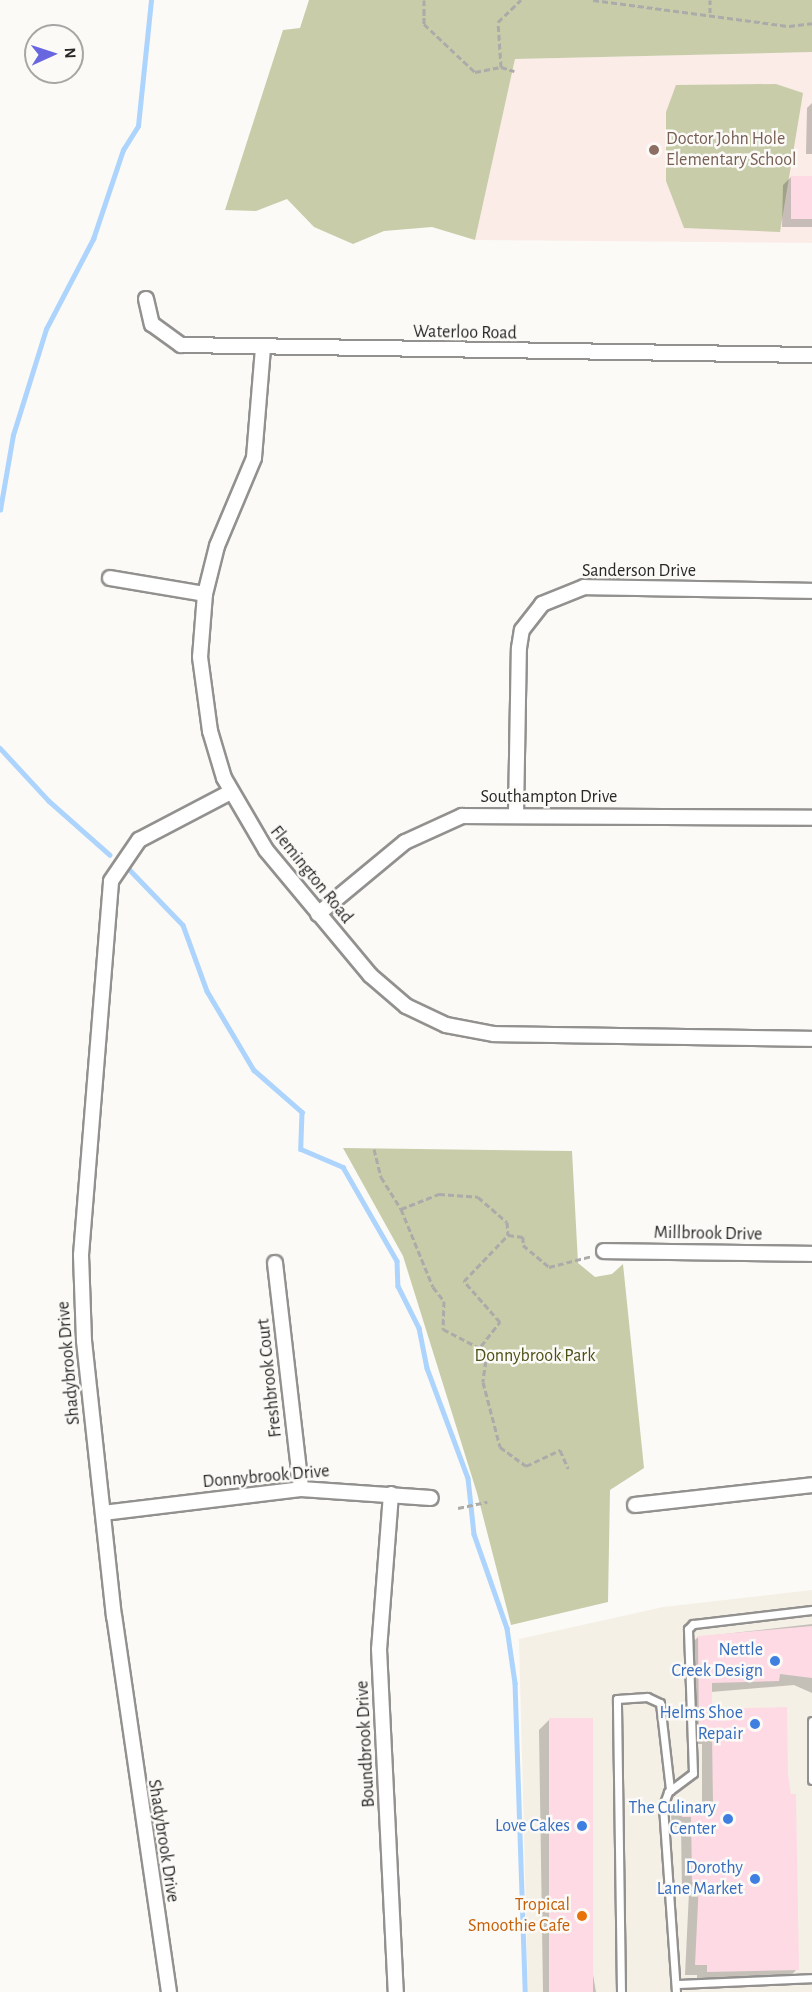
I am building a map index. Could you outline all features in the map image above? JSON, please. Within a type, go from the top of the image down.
[{"type":"street","name":"Waterloo Road","points":[[146,299],[152,324],[167,340],[181,345],[812,355]]},
{"type":"street","name":"Flemington Road","points":[[263,348],[254,458],[216,546],[205,594],[202,685],[231,792],[266,850],[318,914],[387,992],[423,1016],[469,1031],[812,1039]]},
{"type":"street","points":[[110,578],[205,594]]},
{"type":"street","name":"Sanderson Drive","points":[[516,814],[519,648],[522,630],[542,604],[584,587],[812,591]]},
{"type":"street","name":"Shadybrook Drive","points":[[169,1992],[130,1751],[84,1341],[81,1255],[107,898],[118,866],[139,840],[231,792]]},
{"type":"street","name":"Southampton Drive","points":[[318,914],[425,829],[462,816],[516,814],[812,818]]},
{"type":"street","name":"Millbrook Drive","points":[[604,1251],[812,1254]]},
{"type":"street","name":"Freshbrook Court","points":[[275,1263],[301,1489]]},
{"type":"street","points":[[635,1505],[812,1485]]},
{"type":"street","name":"Donnybrook Drive","points":[[103,1513],[301,1489],[431,1498]]},
{"type":"street","name":"Boundbrook Drive","points":[[391,1494],[379,1649],[396,1992]]},
{"type":"lane","points":[[669,1790],[693,1773],[688,1644],[693,1624],[812,1610]]},
{"type":"lane","points":[[621,1992],[617,1699],[647,1696],[660,1703],[669,1790],[663,1806],[676,1988],[812,1978]]},
{"type":"lane","points":[[812,1721],[812,1778]]},
{"type":"path","points":[[424,0],[424,24],[448,52],[475,72],[501,67],[514,71]]},
{"type":"path","points":[[501,67],[498,22],[520,0]]},
{"type":"path","points":[[593,0],[789,26],[812,22]]},
{"type":"path","points":[[710,0],[710,14]]},
{"type":"path","points":[[374,1149],[381,1177],[401,1209],[432,1287],[444,1301],[442,1329],[480,1346],[487,1352],[483,1382],[500,1447],[526,1466],[560,1450],[568,1468]]},
{"type":"path","points":[[401,1209],[439,1194],[478,1197],[507,1222],[508,1235],[464,1281],[500,1322],[480,1346]]},
{"type":"path","points":[[508,1235],[523,1238],[523,1245],[549,1267],[604,1251]]},
{"type":"path","points":[[458,1508],[487,1502]]},
{"type":"shaded area","name":"Doctor John Hole Elementary School","points":[[812,52],[812,243],[475,240],[515,59]]},
{"type":"shaded area","points":[[812,1590],[812,1992],[528,1992],[519,1639],[663,1607]]},
{"type":"green space","points":[[309,0],[812,0],[812,52],[515,59],[475,240],[432,227],[384,231],[353,244],[314,227],[287,199],[256,211],[225,210],[283,30],[300,28]]},
{"type":"green space","points":[[776,84],[803,93],[780,232],[684,228],[666,181],[666,112],[676,85]]},
{"type":"green space","name":"Donnybrook Park","points":[[343,1148],[572,1151],[578,1263],[595,1277],[612,1274],[623,1264],[644,1468],[610,1490],[608,1602],[511,1625],[477,1493],[403,1256]]},
{"type":"building","points":[[791,176],[812,176],[812,219],[791,219]]},
{"type":"building","points":[[812,1626],[812,1678],[780,1674],[779,1681],[712,1683],[712,1709],[787,1707],[788,1774],[791,1794],[796,1794],[799,1970],[707,1972],[707,1965],[695,1965],[699,1882],[692,1882],[691,1817],[682,1817],[681,1803],[713,1803],[712,1734],[699,1734],[698,1636]]},
{"type":"building","points":[[549,1718],[593,1718],[593,1992],[549,1992]]},
{"type":"waterway","points":[[0,510],[13,435],[46,329],[93,239],[123,150],[138,126],[151,0]]},
{"type":"waterway","points":[[0,748],[49,801],[110,855]]},
{"type":"waterway","points":[[130,870],[183,925],[207,991],[254,1070],[302,1112],[301,1149],[343,1167],[397,1261],[398,1286],[419,1328],[427,1368],[468,1478],[474,1534],[507,1628],[515,1683],[525,1992]]},
{"type":"place","name":"Doctor John Hole Elementary School","points":[[654,150]]},
{"type":"place","name":"Nettle Creek Design","points":[[775,1661]]},
{"type":"place","name":"Helms Shoe Repair","points":[[755,1724]]},
{"type":"place","name":"The Culinary Center","points":[[728,1819]]},
{"type":"place","name":"Love Cakes","points":[[582,1826]]},
{"type":"place","name":"Dorothy Lane Market","points":[[755,1879]]},
{"type":"place","name":"Tropical Smoothie Cafe","points":[[582,1916]]}]
